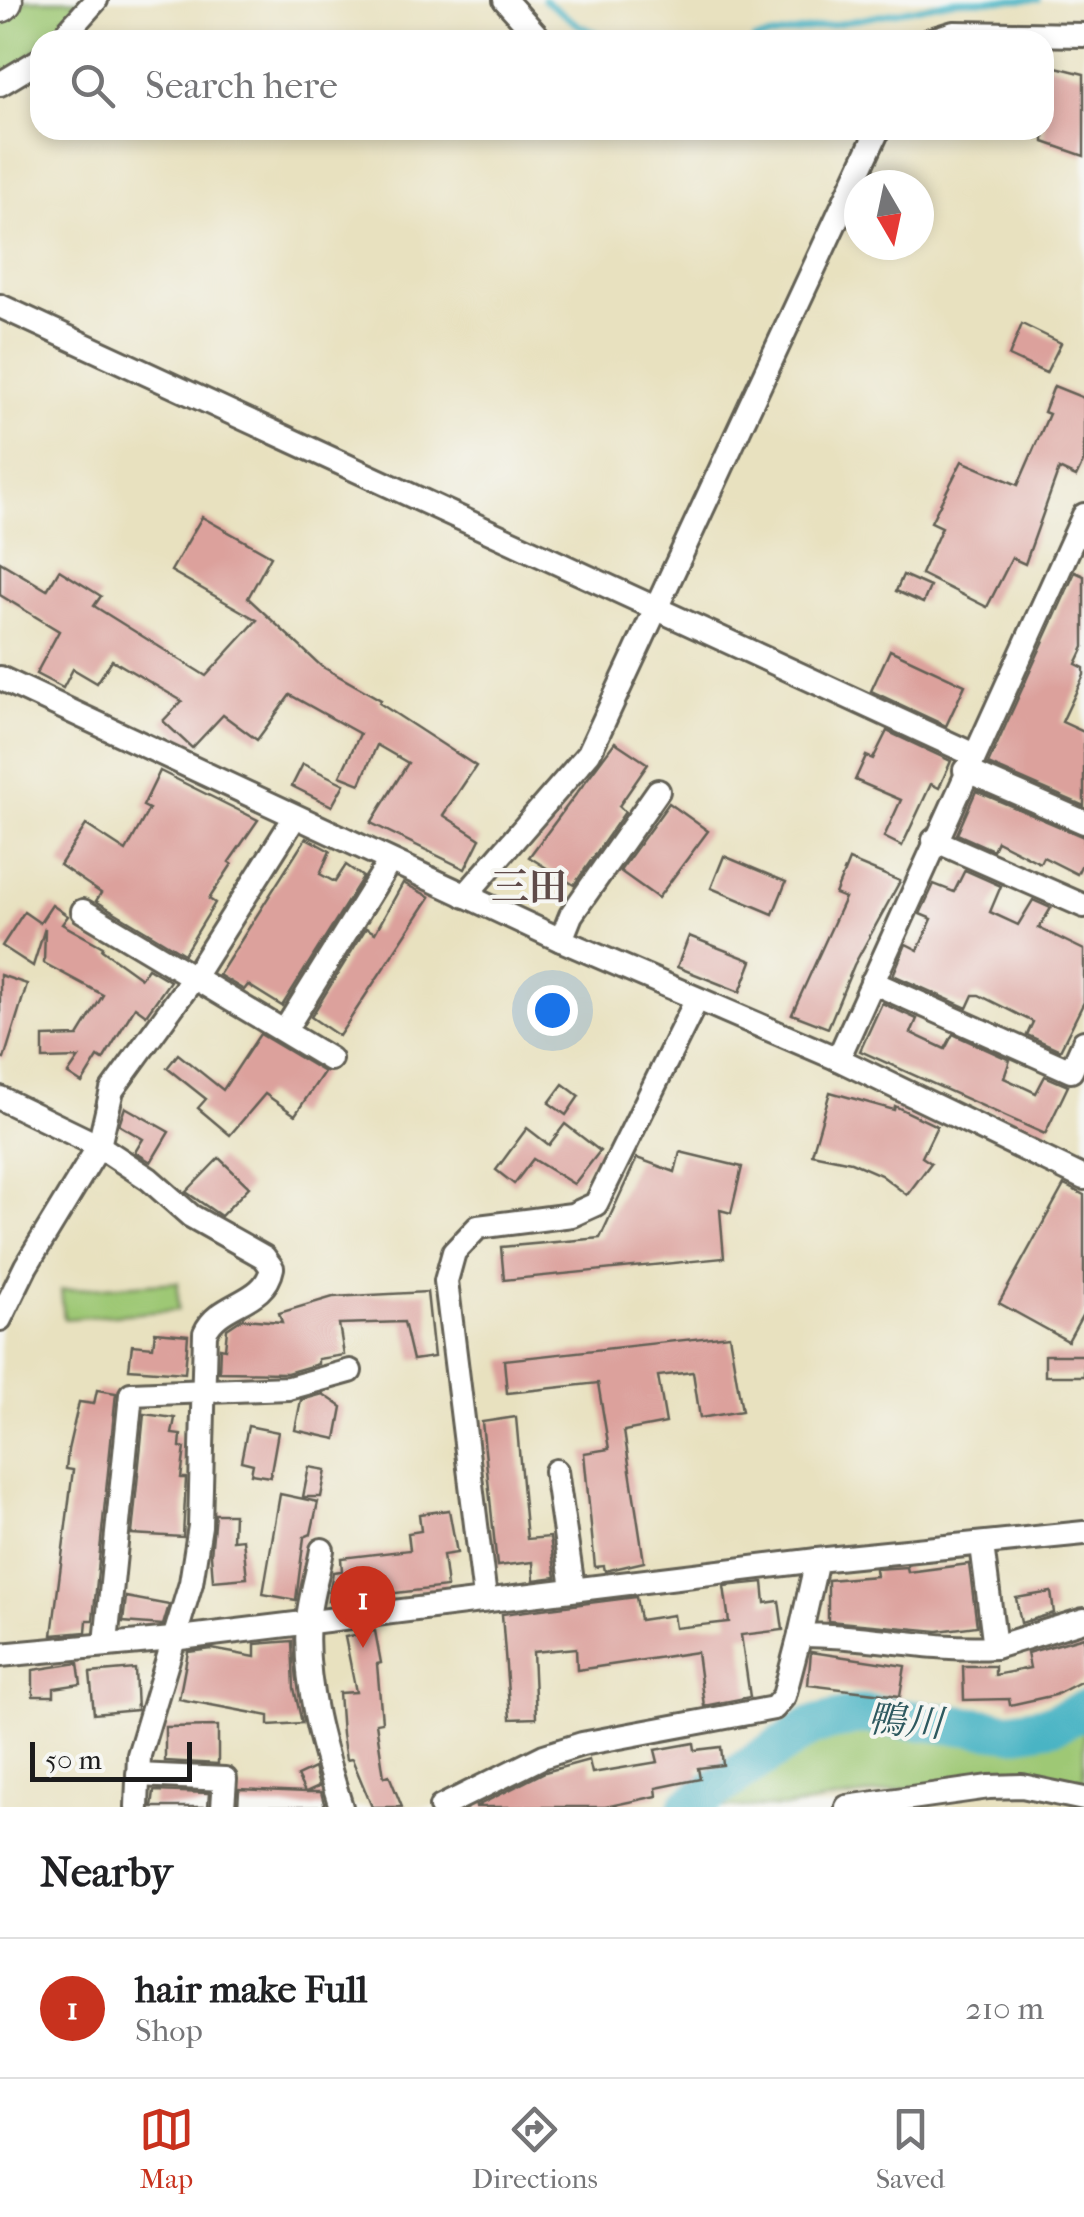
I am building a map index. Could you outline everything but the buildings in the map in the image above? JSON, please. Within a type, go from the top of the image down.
[{"type":"street","points":[[69,30],[96,0]]},
{"type":"street","points":[[505,0],[533,30]]},
{"type":"street","points":[[1054,34],[1084,34]]},
{"type":"street","points":[[0,84],[30,66]]},
{"type":"street","points":[[465,896],[589,753],[873,140]]},
{"type":"street","points":[[0,306],[656,611],[1084,822]]},
{"type":"street","points":[[838,1059],[969,762],[1084,515]]},
{"type":"street","points":[[0,678],[561,940],[838,1059],[1084,1178]]},
{"type":"street","points":[[561,940],[571,915],[658,791]]},
{"type":"street","points":[[3,1310],[99,1146],[112,1090],[194,977],[295,817]]},
{"type":"street","points":[[934,840],[1084,906]]},
{"type":"street","points":[[284,1030],[390,862]]},
{"type":"street","points":[[83,911],[330,1059]]},
{"type":"street","points":[[872,982],[1071,1071],[1084,1042]]},
{"type":"street","points":[[484,1598],[446,1280],[454,1252],[478,1227],[572,1214],[596,1204],[696,1001]]},
{"type":"street","points":[[0,1098],[99,1146],[149,1178],[191,1216],[264,1257],[272,1268],[261,1292],[210,1321],[205,1333],[200,1526],[191,1582],[147,1717],[137,1807]]},
{"type":"street","points":[[106,1643],[131,1394],[289,1388],[350,1371]]},
{"type":"street","points":[[556,1471],[572,1588]]},
{"type":"street","points":[[0,1655],[817,1560],[1084,1533]]},
{"type":"street","points":[[982,1545],[995,1647]]},
{"type":"street","points":[[322,1550],[308,1620],[318,1723],[341,1807]]},
{"type":"street","points":[[441,1807],[544,1756],[582,1744],[774,1708],[784,1696],[817,1560]]},
{"type":"street","points":[[800,1634],[855,1634],[954,1650],[995,1647],[1084,1620]]},
{"type":"street","points":[[138,1775],[225,1778],[224,1807]]},
{"type":"street","points":[[848,1807],[989,1786],[1022,1786],[1084,1799]]},
{"type":"green space","points":[[26,0],[83,0],[55,30],[30,30],[30,56],[17,69],[0,77],[0,22]]},
{"type":"green space","points":[[178,1282],[178,1310],[64,1319],[61,1290]]},
{"type":"green space","points":[[857,1724],[988,1741],[1034,1741],[1084,1726],[1084,1789],[991,1776],[789,1807],[715,1807],[822,1732]]},
{"type":"waterway","points":[[544,0],[590,30]]},
{"type":"waterway","points":[[805,30],[954,1],[1038,0]]},
{"type":"waterway","name":"鴨川","points":[[688,1807],[811,1726],[861,1714],[1011,1731],[1053,1724],[1084,1710]]},
{"type":"place","name":"hair make Full","points":[[363,1648]]},
{"type":"district","name":"三田","points":[[529,887]]}]
